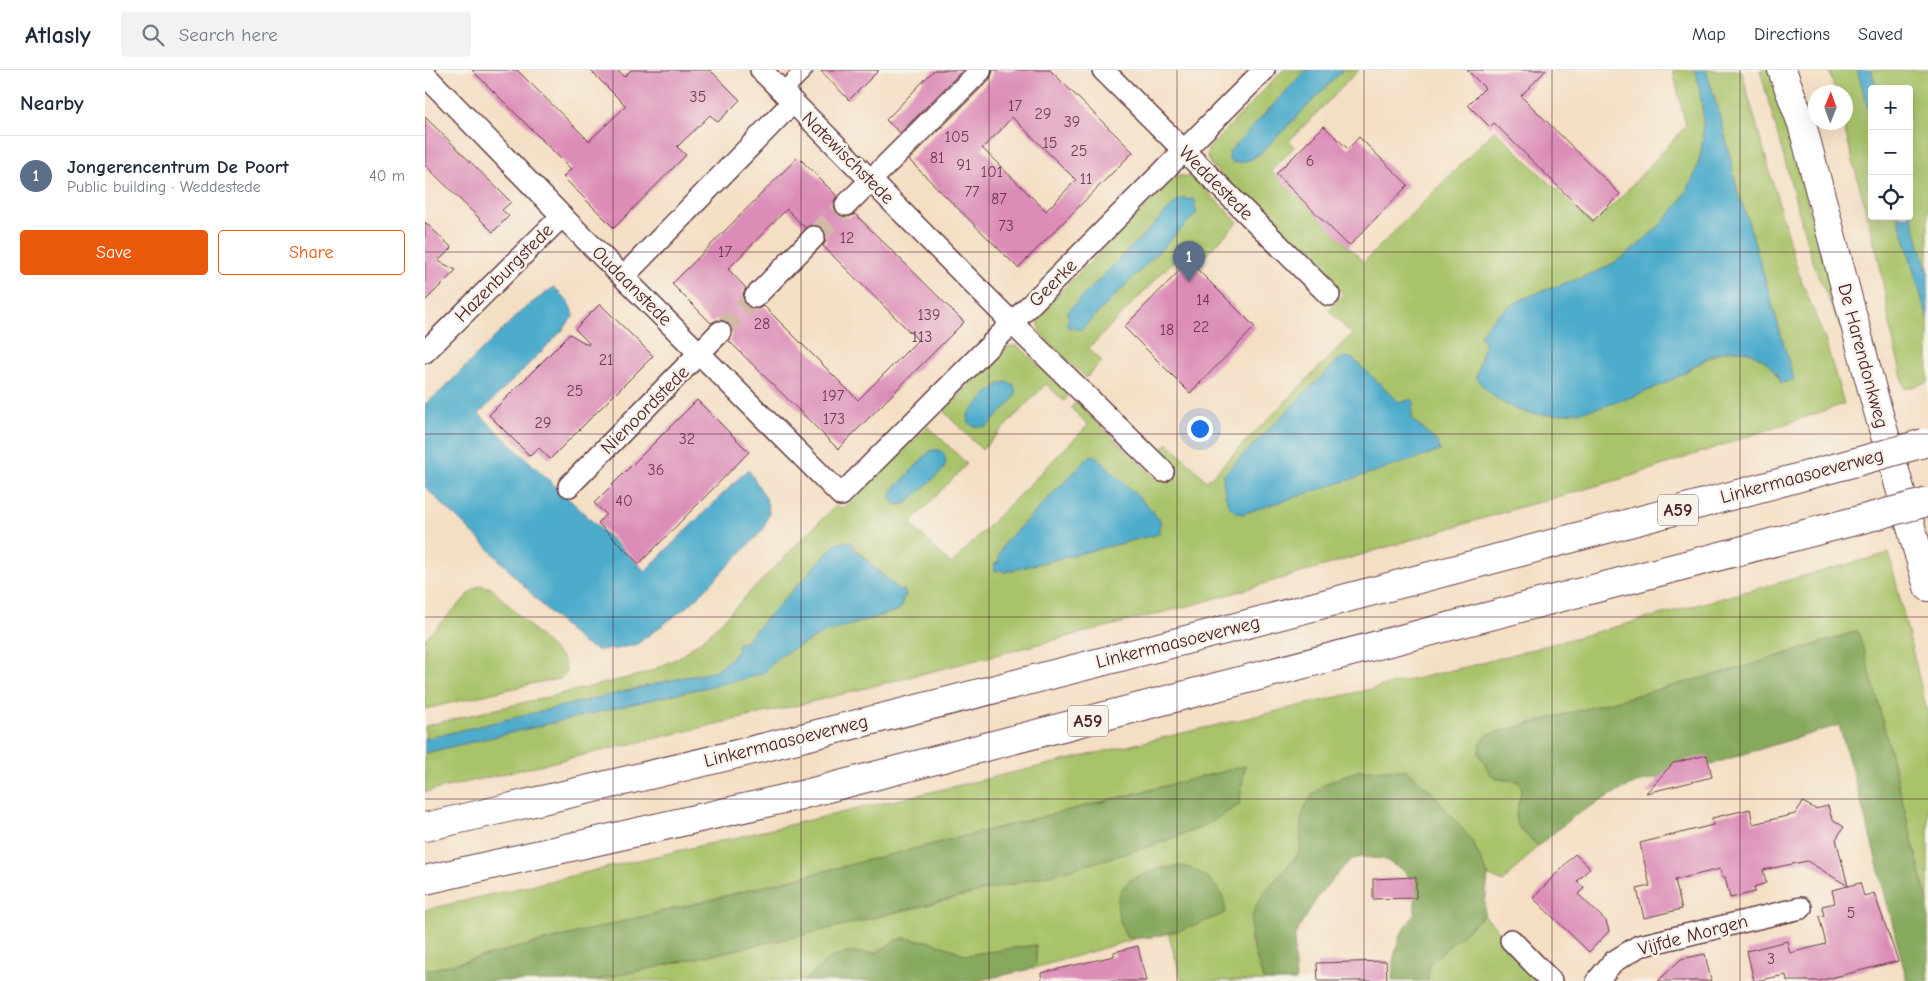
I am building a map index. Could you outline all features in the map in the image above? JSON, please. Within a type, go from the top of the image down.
[{"type":"main road","name":"De Harendonkweg","points":[[1783,70],[1801,124],[1874,398],[1928,587]]},
{"type":"main road","name":"De Harendonkweg","points":[[1796,70],[1801,124]]},
{"type":"main road","name":"Linkermaasoeverweg","points":[[425,827],[798,739],[1282,616],[1500,559],[1926,442]]},
{"type":"main road","name":"A59","points":[[425,880],[801,795],[1928,502]]},
{"type":"street","points":[[761,70],[788,96],[803,70]]},
{"type":"street","points":[[846,205],[981,70]]},
{"type":"street","name":"Weddestede","points":[[1103,70],[1329,295]]},
{"type":"street","name":"Geerke","points":[[841,495],[1264,70]]},
{"type":"street","name":"Oudaanstede","points":[[425,75],[562,216],[841,495]]},
{"type":"street","name":"Natewischstede","points":[[623,277],[788,96],[1163,471]]},
{"type":"street","name":"Hazenburgstede","points":[[425,352],[562,216]]},
{"type":"street","points":[[755,297],[815,237]]},
{"type":"street","name":"Nienoordstede","points":[[569,486],[720,332]]},
{"type":"street","name":"Vijfde Morgen","points":[[1597,981],[1613,962],[1639,946],[1801,908]]},
{"type":"street","points":[[1511,940],[1551,981]]},
{"type":"green space","points":[[1283,70],[1306,70],[1229,152],[1235,162],[1247,161],[1263,151],[1343,70],[1359,70],[1289,141],[1294,147],[1271,171],[1364,262],[1495,130],[1593,225],[1686,126],[1673,70],[1695,70],[1703,118],[1703,141],[1692,181],[1681,200],[1667,219],[1648,237],[1616,262],[1594,273],[1531,295],[1503,311],[1480,335],[1485,343],[1476,378],[1494,397],[1508,406],[1637,395],[1677,377],[1710,357],[1724,351],[1741,350],[1758,355],[1775,370],[1781,383],[1794,380],[1747,217],[1738,193],[1723,127],[1706,70],[1741,70],[1798,272],[1825,340],[1844,404],[1628,477],[1200,603],[811,702],[425,792],[425,753],[740,680],[763,673],[780,656],[824,633],[897,611],[902,607],[902,598],[906,596],[904,590],[900,591],[848,542],[837,543],[743,643],[740,642],[736,647],[739,649],[732,657],[715,670],[425,739],[425,726],[644,674],[678,658],[708,635],[835,506],[843,508],[848,505],[927,427],[967,464],[910,523],[951,564],[1088,425],[1071,408],[1076,402],[1157,480],[1171,466],[1158,453],[1168,443],[1207,481],[1352,334],[1328,310],[1343,294],[1211,165],[1207,157],[1208,149]],"holes":[[[1346,357],[1353,359],[1399,402],[1411,399],[1412,419],[1438,443],[1228,498]],[[940,450],[944,454],[944,456],[892,497]],[[1158,534],[1005,572],[994,564]]]},
{"type":"green space","points":[[1760,70],[1772,70],[1843,333],[1813,264]]},
{"type":"green space","points":[[1829,70],[1857,70],[1868,109],[1868,218],[1845,130],[1853,130],[1853,85],[1833,85]]},
{"type":"green space","points":[[1871,70],[1928,70],[1928,274],[1913,220],[1913,85],[1876,85]]},
{"type":"green space","points":[[1180,176],[1188,176],[1194,179],[1238,222],[1203,258],[1189,245],[1089,348],[1102,361],[1086,378],[1040,333],[1038,317],[1043,309],[1173,179]],"holes":[[[1192,198],[1196,202],[1194,205],[1196,213],[1084,327],[1081,330],[1073,327],[1070,329],[1066,324]]]},
{"type":"green space","points":[[1868,220],[1899,220],[1928,320],[1928,382],[1905,389],[1891,332],[1880,264]]},
{"type":"green space","points":[[1018,346],[1023,350],[1069,395],[1064,401],[1046,384],[982,450],[945,413],[944,408],[1004,349]]},
{"type":"green space","points":[[1889,553],[1928,716],[1928,904],[1876,694],[1857,631],[1751,665],[1487,735],[1489,773],[1496,779],[1518,781],[1522,788],[1516,821],[1538,846],[1503,882],[1488,875],[1472,841],[1301,823],[1300,851],[1284,871],[1250,938],[1264,981],[1182,981],[1168,933],[1225,913],[1182,866],[1159,868],[1129,880],[1126,937],[1135,939],[1031,969],[1036,963],[1036,945],[967,955],[932,942],[905,938],[896,940],[876,953],[832,957],[803,981],[592,981],[811,933],[1061,872],[1151,846],[1202,827],[1239,805],[1245,766],[425,971],[425,910],[1474,665]]},
{"type":"green space","points":[[481,585],[491,588],[563,659],[567,672],[560,679],[535,683],[425,709],[425,639],[476,587]]},
{"type":"green space","points":[[1858,631],[1876,694],[1928,904],[1928,981],[1907,981],[1868,828],[1839,725],[1715,763],[1636,783],[1574,816],[1538,846],[1516,821],[1522,788],[1518,781],[1496,779],[1489,773],[1479,754],[1480,743],[1487,735],[1751,665]]},
{"type":"green space","points":[[1245,766],[1239,805],[1202,827],[1151,846],[1061,872],[811,933],[592,981],[425,981],[425,971]]},
{"type":"green space","points":[[1361,770],[1406,770],[1430,790],[1472,841],[1488,875],[1484,915],[1429,964],[1428,981],[1392,981],[1393,961],[1400,935],[1415,914],[1415,886],[1404,871],[1384,859],[1361,857],[1350,860],[1319,895],[1295,935],[1296,981],[1264,981],[1252,939],[1252,917],[1256,905],[1275,880],[1293,862],[1300,851],[1303,812],[1314,794],[1329,782]]},
{"type":"green space","points":[[1182,866],[1198,872],[1212,882],[1222,897],[1225,913],[1190,927],[1162,935],[1137,938],[1126,937],[1119,919],[1118,904],[1120,893],[1127,884],[1137,877],[1150,872]]},
{"type":"green space","points":[[1484,915],[1546,981],[1428,981],[1429,964]]},
{"type":"green space","points":[[905,938],[932,942],[967,955],[1036,945],[1036,964],[1031,969],[976,981],[803,981],[832,957],[846,953],[876,953],[896,940]]},
{"type":"water","points":[[1306,70],[1343,70],[1263,151],[1250,160],[1243,162],[1233,163],[1228,159],[1230,157],[1229,152]]},
{"type":"water","points":[[1695,70],[1706,70],[1723,127],[1738,193],[1747,217],[1794,380],[1781,383],[1777,375],[1758,356],[1742,350],[1733,350],[1718,353],[1662,385],[1625,400],[1584,411],[1545,415],[1520,411],[1506,404],[1487,390],[1476,378],[1485,343],[1480,335],[1503,311],[1517,302],[1531,295],[1594,273],[1616,262],[1635,248],[1666,219],[1692,182],[1699,162],[1703,119]]},
{"type":"water","points":[[1857,70],[1871,70],[1876,85],[1868,85],[1868,109]]},
{"type":"water","points":[[1185,198],[1189,200],[1192,198],[1196,203],[1194,205],[1197,213],[1081,330],[1073,327],[1071,329],[1065,324],[1069,321],[1067,312],[1177,201]]},
{"type":"water","points":[[1899,220],[1913,220],[1928,274],[1928,320]]},
{"type":"water","points":[[554,287],[568,302],[574,315],[562,331],[479,414],[645,571],[748,469],[766,498],[769,512],[763,530],[692,603],[637,644],[617,649],[597,650],[582,643],[425,487],[425,404],[440,392],[522,310]]},
{"type":"water","points":[[1346,357],[1353,359],[1399,402],[1411,399],[1415,403],[1412,406],[1412,419],[1438,443],[1440,451],[1242,514],[1236,512],[1229,506],[1223,475],[1337,361]]},
{"type":"water","points":[[1009,382],[1014,385],[1016,394],[1011,402],[987,427],[973,426],[969,423],[968,414],[989,392],[1001,383]]},
{"type":"water","points":[[940,450],[945,455],[944,469],[906,504],[896,505],[891,500],[892,491],[930,451]]},
{"type":"water","points":[[1095,455],[1154,512],[1156,518],[1159,518],[1161,524],[1159,526],[1159,534],[1005,572],[1001,570],[995,571],[994,564],[999,562],[999,554],[1005,542],[1090,456]]},
{"type":"water","points":[[849,541],[854,545],[852,547],[900,591],[904,590],[906,596],[902,598],[902,607],[897,611],[824,633],[780,656],[763,673],[740,680],[425,753],[425,739],[715,670],[731,658],[738,650],[736,647],[741,642],[743,643],[837,543]]},
{"type":"building","points":[[472,70],[517,70],[589,141],[626,106],[590,70],[617,70],[624,77],[631,70],[710,70],[740,100],[718,122],[710,115],[677,147],[686,155],[614,228],[563,177],[571,169]]},
{"type":"building","points":[[820,70],[879,70],[849,100]]},
{"type":"building","points":[[934,70],[963,70],[900,133],[886,120]]},
{"type":"building","points":[[993,70],[1050,70],[1133,152],[1018,268],[909,160],[990,79]],"holes":[[[1012,117],[1076,180],[1046,211],[982,148]]]},
{"type":"building","points":[[1467,70],[1546,70],[1521,96],[1620,194],[1593,221],[1494,123],[1490,127],[1468,105],[1485,88]]},
{"type":"building","points":[[425,117],[511,202],[502,210],[509,216],[493,232],[425,165]]},
{"type":"building","points":[[1324,126],[1348,149],[1359,137],[1408,185],[1349,246],[1276,174]]},
{"type":"building","points":[[798,157],[837,196],[834,201],[834,208],[838,214],[842,217],[849,217],[855,214],[964,322],[838,449],[729,341],[732,336],[732,329],[728,323],[724,320],[717,320],[711,323],[672,284]],"holes":[[[787,209],[805,228],[811,225],[817,225],[822,228],[826,234],[826,241],[823,246],[918,340],[858,400],[764,306],[758,309],[752,309],[747,306],[743,300],[743,293],[746,288],[728,269]]]},
{"type":"building","points":[[425,222],[452,248],[438,261],[456,270],[425,301]]},
{"type":"building","points":[[1189,261],[1255,327],[1190,393],[1124,327]]},
{"type":"building","points":[[600,304],[653,356],[550,459],[539,448],[530,456],[489,415],[570,334],[588,345],[589,343],[575,329]]},
{"type":"building","points":[[697,400],[749,452],[639,564],[598,523],[606,514],[594,503]]},
{"type":"building","points":[[1707,755],[1712,777],[1646,793],[1673,763]]},
{"type":"building","points":[[1803,802],[1815,809],[1828,806],[1832,819],[1844,827],[1836,839],[1848,886],[1807,861],[1763,870],[1766,883],[1754,887],[1755,892],[1730,898],[1725,877],[1722,877],[1720,869],[1675,880],[1682,909],[1644,918],[1637,889],[1650,886],[1640,843],[1713,825],[1712,818],[1750,809],[1753,824],[1795,814]]},
{"type":"building","points":[[1575,854],[1590,868],[1577,882],[1584,888],[1578,894],[1606,921],[1609,931],[1589,952],[1533,898]]},
{"type":"building","points":[[1416,877],[1416,898],[1373,899],[1373,879]]},
{"type":"building","points":[[1860,883],[1864,896],[1874,893],[1898,961],[1819,981],[1787,981],[1786,975],[1754,981],[1747,951],[1787,941],[1790,953],[1826,944],[1819,916],[1824,915],[1822,906],[1835,903],[1832,890]]},
{"type":"building","points":[[1138,946],[1146,981],[1042,981],[1041,973],[1114,956],[1114,952]]},
{"type":"building","points":[[1705,954],[1711,981],[1658,981],[1681,959]]},
{"type":"building","points":[[1386,961],[1387,981],[1318,981],[1317,963]]},
{"type":"tunnel","points":[[814,237],[846,205]]},
{"type":"tunnel","points":[[720,332],[755,297]]},
{"type":"place","name":"Jongerencentrum De Poort","points":[[1189,282]]}]
